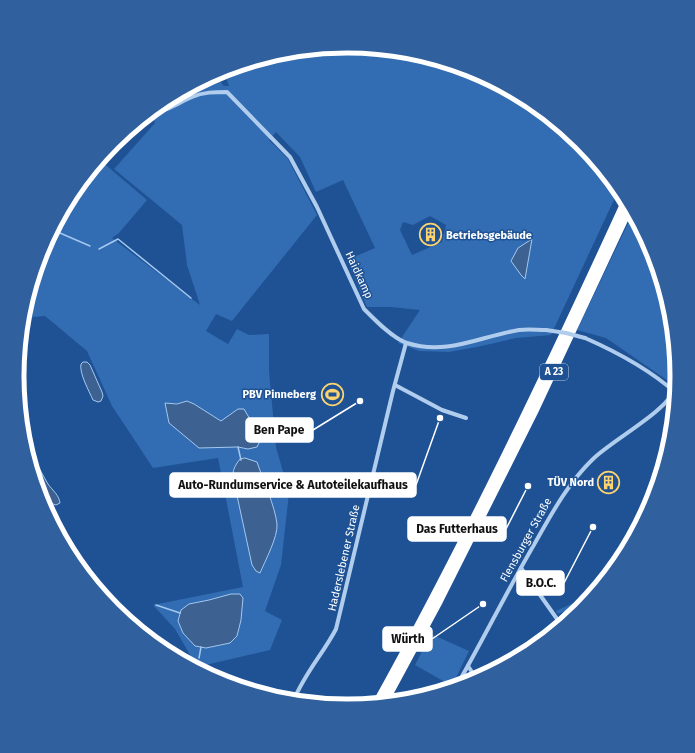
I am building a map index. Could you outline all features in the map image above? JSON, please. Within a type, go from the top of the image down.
[{"type":"highway","name":"A 23","points":[[382,698],[524,419],[623,207]]},
{"type":"highway","name":"A 23","points":[[382,698],[442,594],[534,412],[627,213]]},
{"type":"street","name":"Haidkamp","points":[[167,108],[193,96],[206,93],[227,92],[290,157],[317,206],[364,308],[386,330],[406,343],[429,347],[460,346],[520,330],[566,332],[603,345],[630,360],[670,388]]},
{"type":"street","name":"Haderslebener Straße","points":[[296,696],[302,682],[336,629],[406,343]]},
{"type":"street","points":[[395,385],[442,410],[466,418]]},
{"type":"street","name":"Flensburger Straße","points":[[460,679],[562,495],[580,472],[605,448],[670,398]]},
{"type":"street","points":[[521,568],[559,622]]},
{"type":"street","points":[[468,666],[472,674]]},
{"type":"shaded area","points":[[348,53],[369,54],[411,59],[431,64],[451,70],[491,86],[509,96],[544,120],[561,133],[591,163],[616,196],[551,335],[516,338],[449,352],[419,351],[398,343],[420,310],[391,307],[367,307],[347,260],[375,248],[343,180],[316,192],[300,157],[276,132],[269,140],[288,159],[317,215],[232,321],[216,314],[206,331],[228,344],[237,329],[249,335],[269,334],[269,371],[276,447],[289,493],[281,565],[265,611],[282,620],[270,650],[202,666],[194,661],[175,629],[153,605],[243,587],[218,458],[153,468],[112,406],[87,351],[45,316],[33,317],[29,321],[41,273],[57,233],[79,197],[104,163],[147,200],[119,233],[112,238],[200,305],[187,265],[182,225],[114,169],[155,123],[154,118],[186,96],[204,86],[219,80],[224,86],[229,86],[226,77],[244,70],[284,59],[305,56]],"holes":[[[430,216],[446,225],[442,242],[412,255],[400,230],[403,222],[413,225]],[[165,403],[194,404],[221,422],[238,409],[255,430],[256,437],[248,449],[238,447],[219,447],[184,435],[169,423]],[[232,480],[264,483],[271,502],[275,535],[260,573]],[[243,598],[237,636],[230,643],[206,648],[189,639],[183,633],[189,604],[209,600]]]},
{"type":"shaded area","points":[[630,219],[638,233],[654,273],[665,313],[670,355],[671,383],[606,338],[577,330]]},
{"type":"shaded area","points":[[532,239],[525,279],[511,261],[518,248]]},
{"type":"shaded area","points":[[83,362],[87,362],[90,365],[102,392],[103,396],[101,401],[98,402],[93,400],[87,387],[81,368],[81,364]]},
{"type":"shaded area","points":[[187,401],[221,421],[238,409],[244,409],[251,421],[256,437],[260,441],[257,447],[248,449],[238,447],[199,448],[169,423],[165,403],[177,404]]},
{"type":"shaded area","points":[[245,458],[257,462],[271,501],[277,524],[273,542],[260,573],[256,571],[252,565],[233,482],[233,471],[237,463],[240,459]]},
{"type":"shaded area","points":[[36,464],[48,484],[57,495],[60,503],[56,505],[51,503]]},
{"type":"shaded area","points":[[231,594],[240,594],[243,598],[241,620],[237,636],[230,643],[206,648],[195,646],[183,633],[178,621],[181,610],[189,604]]},
{"type":"shaded area","points":[[582,599],[572,608],[558,614],[556,611]]},
{"type":"shaded area","points":[[431,634],[469,651],[454,682],[448,684],[415,665]]},
{"type":"waterway","points":[[58,232],[90,246]]},
{"type":"waterway","points":[[99,249],[118,239],[191,298]]},
{"type":"waterway","points":[[238,447],[241,460]]},
{"type":"waterway","points":[[156,605],[180,613]]},
{"type":"waterway","points":[[199,658],[201,647]]},
{"type":"place","name":"Betriebsgebäude","points":[[430,235]]},
{"type":"place","name":"PBV Pinneberg","points":[[332,394]]},
{"type":"place","name":"Ben Pape","points":[[360,401]]},
{"type":"place","name":"Auto-Rundumservice & Autoteilekaufhaus","points":[[440,418]]},
{"type":"place","name":"TÜV Nord","points":[[609,482]]},
{"type":"place","name":"Das Futterhaus","points":[[528,486]]},
{"type":"place","name":"B.O.C.","points":[[593,527]]},
{"type":"place","name":"Würth","points":[[483,604]]}]
